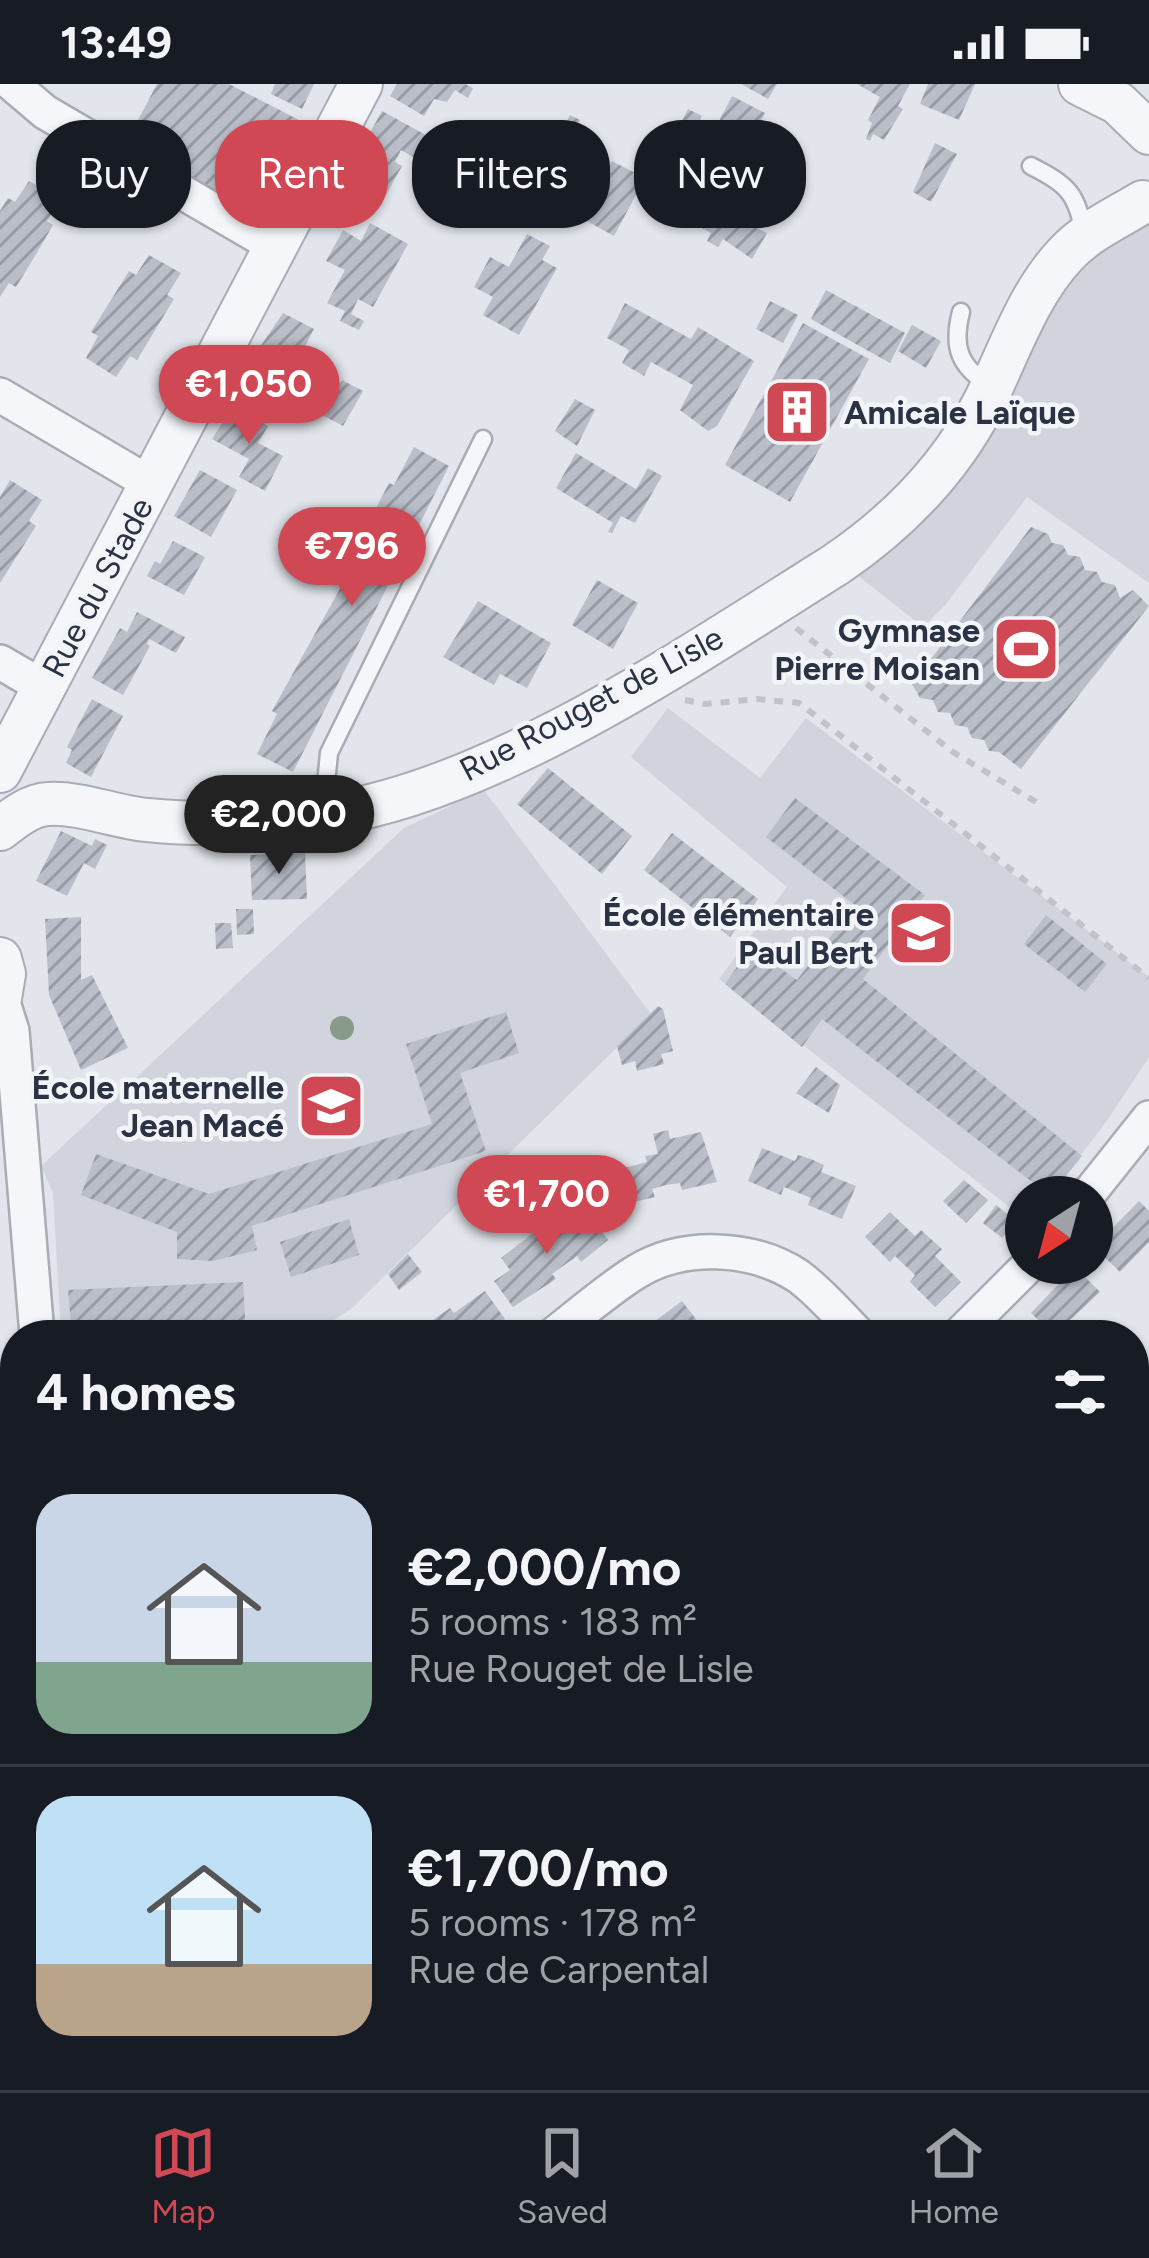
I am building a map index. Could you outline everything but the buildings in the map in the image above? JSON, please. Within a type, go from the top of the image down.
[{"type":"street","points":[[12,84],[45,112],[273,245]]},
{"type":"street","name":"Rue du Stade","points":[[0,771],[361,84]]},
{"type":"street","points":[[1080,84],[1118,103],[1149,133]]},
{"type":"street","points":[[1146,205],[1136,176],[1138,162],[1149,147]]},
{"type":"street","name":"Rue Rouget de Lisle","points":[[46,804],[148,820],[247,823],[333,814],[416,792],[497,759],[653,676],[864,545],[916,498],[950,459],[1047,278],[1085,238],[1146,205]]},
{"type":"street","points":[[0,395],[151,484]]},
{"type":"street","points":[[0,662],[34,706],[29,765],[46,804],[25,810],[0,829]]},
{"type":"street","points":[[0,959],[4,974],[1,997],[12,1031],[36,1320]]},
{"type":"street","points":[[1103,1176],[1149,1118]]},
{"type":"street","points":[[0,1156],[17,1320]]},
{"type":"street","points":[[573,1320],[639,1270],[683,1255],[728,1251],[799,1277],[843,1320]]},
{"type":"street","points":[[974,1320],[1009,1284]]},
{"type":"lane","points":[[1030,166],[1066,184],[1085,238]]},
{"type":"lane","points":[[961,312],[956,349],[963,364],[992,386]]},
{"type":"lane","points":[[333,814],[326,784],[329,753],[483,439]]},
{"type":"path","points":[[768,607],[953,752],[1036,802]]},
{"type":"path","points":[[653,676],[685,700],[705,704],[757,699],[799,704],[1149,978]]},
{"type":"shaded area","points":[[1149,197],[1149,583],[1027,497],[923,627],[852,571],[1031,305]]},
{"type":"shaded area","name":"École élémentaire Paul Bert","points":[[668,708],[760,778],[806,718],[1149,977],[1149,1057],[1065,1176],[1005,1176],[1005,1204],[719,979],[787,887],[631,757]]},
{"type":"shaded area","name":"École maternelle Jean Macé","points":[[484,790],[651,1014],[351,1309],[334,1320],[60,1320],[53,1193],[41,1166],[404,828]]},
{"type":"place","name":"Amicale Laïque","points":[[797,412]]},
{"type":"place","name":"Gymnase Pierre Moisan","points":[[1026,649]]},
{"type":"place","name":"École élémentaire Paul Bert","points":[[921,933]]},
{"type":"place","name":"École maternelle Jean Macé","points":[[331,1106]]}]
